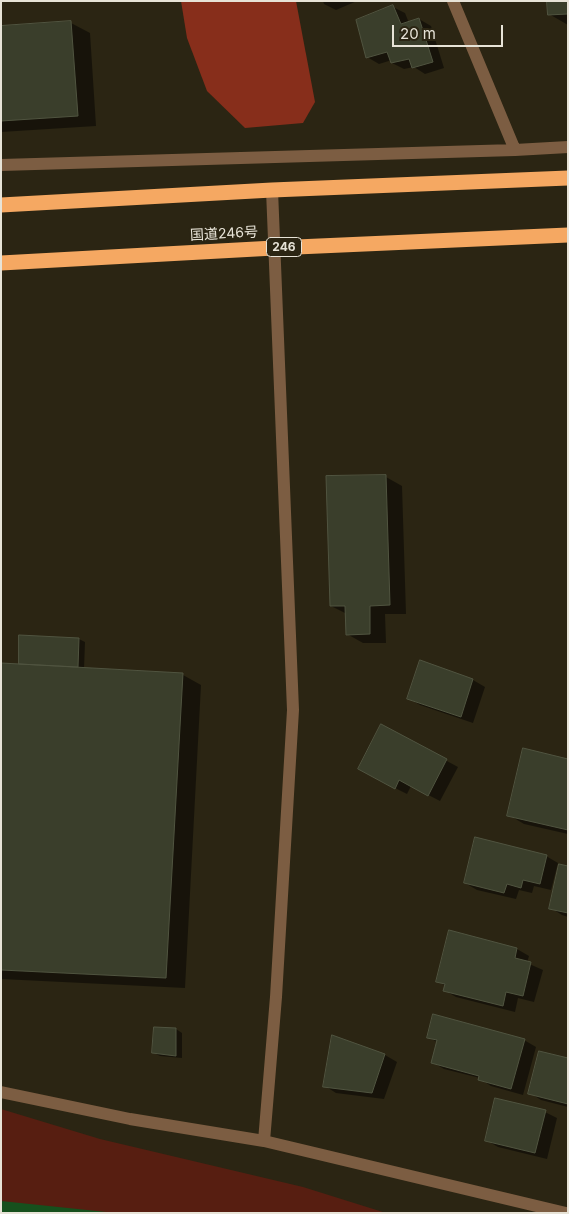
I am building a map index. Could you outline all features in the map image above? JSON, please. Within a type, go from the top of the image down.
[{"type":"highway","points":[[1,205],[272,190],[568,178]]},
{"type":"highway","name":"国道246号","points":[[1,263],[274,248],[568,235]]},
{"type":"street","points":[[453,1],[515,150]]},
{"type":"street","points":[[1,165],[568,147]]},
{"type":"street","points":[[264,1141],[276,997],[293,710],[272,190]]},
{"type":"street","points":[[1,1092],[130,1119],[264,1141],[566,1213]]},
{"type":"shaded area","points":[[181,1],[296,1],[315,102],[303,123],[245,128],[207,91],[187,38]]},
{"type":"shaded area","points":[[1,1109],[100,1139],[303,1187],[386,1213],[1,1213]]},
{"type":"shaded area","points":[[1,1201],[116,1213],[1,1213]]},
{"type":"building","points":[[547,1],[568,1],[568,14],[548,15]]},
{"type":"building","points":[[393,5],[401,24],[419,18],[433,62],[412,68],[409,59],[391,63],[387,52],[366,58],[356,20]]},
{"type":"building","points":[[71,21],[78,116],[1,121],[1,26]]},
{"type":"building","points":[[386,475],[390,605],[370,606],[370,634],[346,635],[345,606],[330,606],[326,476]]},
{"type":"building","points":[[19,635],[79,638],[78,667],[19,664]]},
{"type":"building","points":[[420,660],[473,679],[461,717],[407,699]]},
{"type":"building","points":[[1,663],[183,673],[166,978],[1,970]]},
{"type":"building","points":[[381,724],[447,759],[428,796],[399,780],[395,789],[358,769]]},
{"type":"building","points":[[523,748],[568,759],[568,830],[507,816]]},
{"type":"building","points":[[475,837],[547,855],[540,884],[523,880],[521,888],[507,884],[504,893],[464,883]]},
{"type":"building","points":[[559,864],[568,866],[568,913],[549,909]]},
{"type":"building","points":[[449,930],[517,948],[515,958],[531,962],[523,996],[506,992],[503,1006],[443,991],[445,984],[436,982]]},
{"type":"building","points":[[433,1014],[525,1039],[511,1089],[478,1080],[479,1076],[431,1063],[437,1040],[427,1038]]},
{"type":"building","points":[[154,1027],[176,1028],[176,1056],[152,1053]]},
{"type":"building","points":[[332,1035],[385,1054],[372,1093],[323,1087]]},
{"type":"building","points":[[539,1051],[568,1058],[568,1104],[528,1094]]},
{"type":"building","points":[[495,1098],[546,1110],[535,1153],[485,1141]]}]
